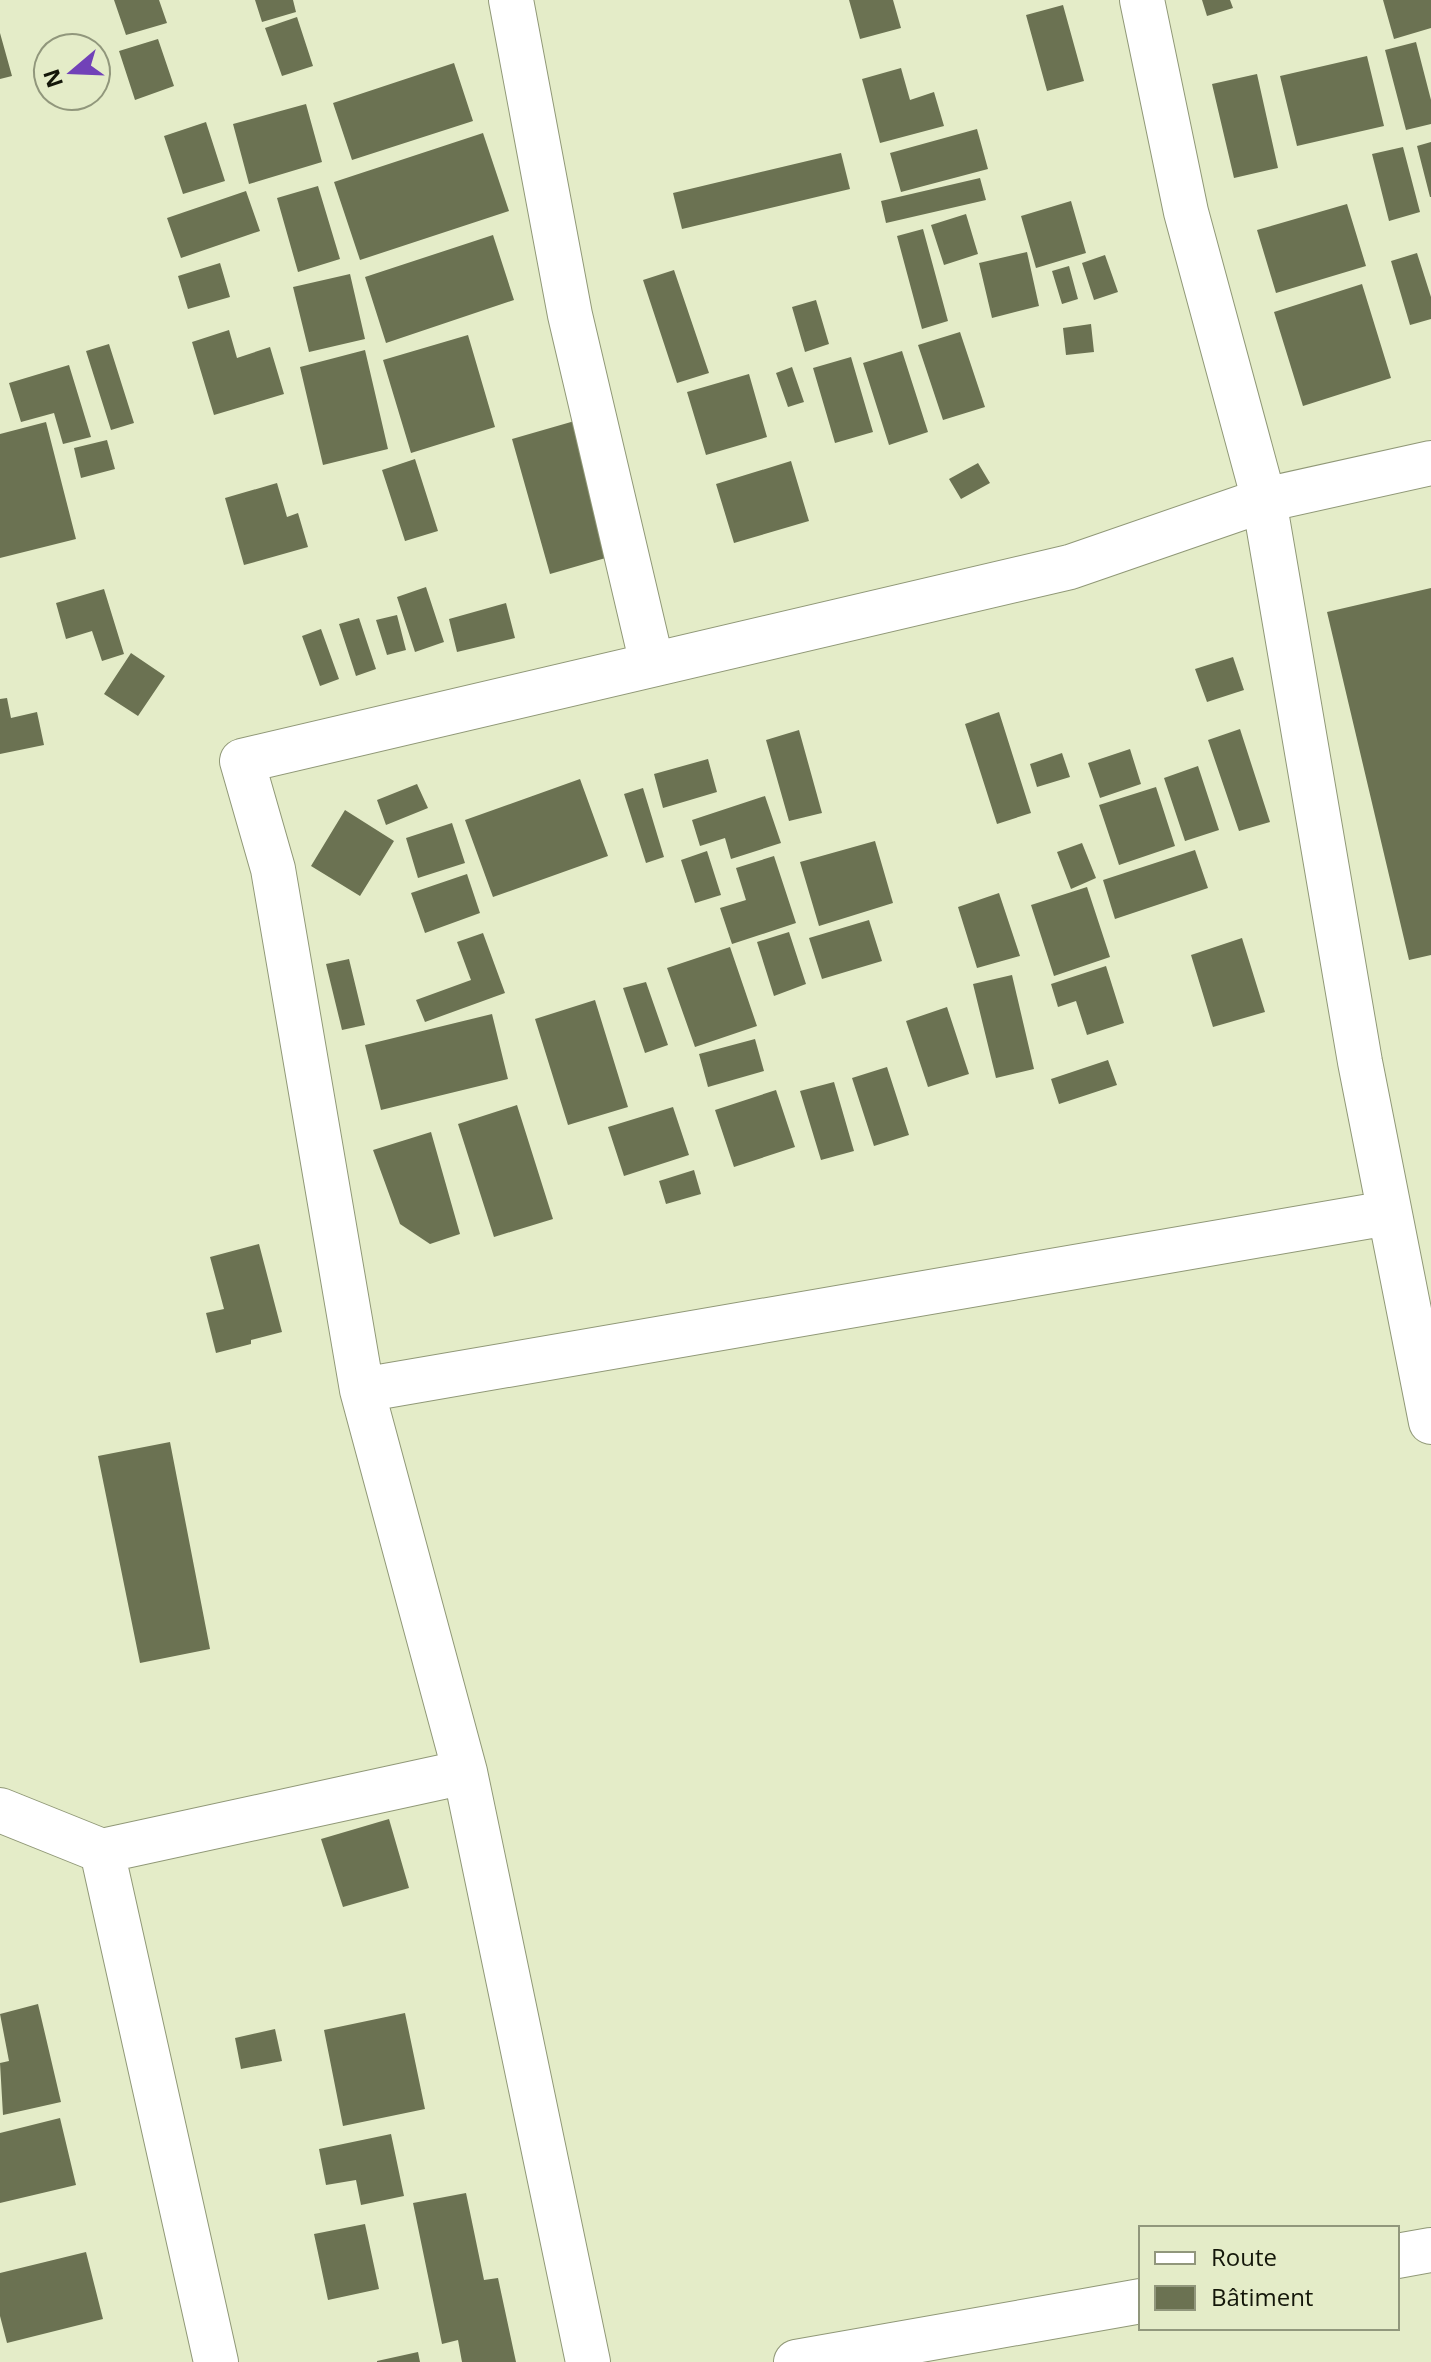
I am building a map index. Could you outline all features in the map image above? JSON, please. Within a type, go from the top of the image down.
[{"type":"street","points":[[511,0],[570,315],[652,664]]},
{"type":"street","points":[[1142,0],[1186,212],[1264,500],[1388,1213],[1431,1422]]},
{"type":"street","points":[[588,2362],[465,1772],[362,1390],[273,869],[242,761],[1070,567],[1264,500],[1431,463]]},
{"type":"street","points":[[362,1390],[1388,1213]]},
{"type":"street","points":[[0,1810],[102,1851],[465,1772]]},
{"type":"street","points":[[102,1851],[216,2362]]},
{"type":"street","points":[[1399,2256],[1431,2250]]},
{"type":"street","points":[[796,2362],[1139,2301]]},
{"type":"building","points":[[114,0],[159,0],[167,23],[126,35]]},
{"type":"building","points":[[255,0],[293,0],[296,12],[262,22]]},
{"type":"building","points":[[849,0],[893,0],[901,28],[860,39]]},
{"type":"building","points":[[1202,0],[1230,0],[1233,8],[1207,16]]},
{"type":"building","points":[[1383,0],[1431,0],[1431,28],[1394,39]]},
{"type":"building","points":[[1063,5],[1084,81],[1047,91],[1026,15]]},
{"type":"building","points":[[297,17],[313,66],[282,76],[265,28]]},
{"type":"building","points":[[0,33],[12,76],[0,79]]},
{"type":"building","points":[[158,39],[174,86],[135,100],[119,51]]},
{"type":"building","points":[[1416,42],[1431,100],[1431,124],[1406,130],[1385,50]]},
{"type":"building","points":[[1367,56],[1384,126],[1297,146],[1280,76]]},
{"type":"building","points":[[454,63],[473,121],[352,160],[333,103]]},
{"type":"building","points":[[901,68],[910,100],[934,92],[944,126],[880,143],[862,79]]},
{"type":"building","points":[[1257,74],[1278,168],[1234,178],[1212,84]]},
{"type":"building","points":[[306,104],[322,162],[249,184],[233,124]]},
{"type":"building","points":[[206,122],[225,181],[183,194],[164,136]]},
{"type":"building","points":[[977,129],[988,169],[901,192],[890,153]]},
{"type":"building","points":[[483,133],[509,211],[360,260],[334,182]]},
{"type":"building","points":[[1431,142],[1431,197],[1430,197],[1417,146]]},
{"type":"building","points":[[1403,147],[1420,212],[1389,221],[1372,154]]},
{"type":"building","points":[[841,153],[850,189],[682,229],[673,193]]},
{"type":"building","points":[[980,178],[986,200],[886,223],[881,201]]},
{"type":"building","points":[[318,186],[340,259],[298,272],[277,198]]},
{"type":"building","points":[[246,191],[260,231],[181,258],[167,218]]},
{"type":"building","points":[[1071,201],[1086,253],[1036,268],[1021,216]]},
{"type":"building","points":[[1347,204],[1366,266],[1276,293],[1257,230]]},
{"type":"building","points":[[966,214],[978,254],[944,265],[931,225]]},
{"type":"building","points":[[923,229],[948,321],[922,329],[897,236]]},
{"type":"building","points":[[493,235],[514,300],[386,343],[365,277]]},
{"type":"building","points":[[1027,252],[1039,306],[992,318],[979,263]]},
{"type":"building","points":[[1417,253],[1431,297],[1431,319],[1410,325],[1391,261]]},
{"type":"building","points":[[1105,255],[1118,292],[1094,300],[1082,263]]},
{"type":"building","points":[[220,263],[230,297],[188,309],[178,276]]},
{"type":"building","points":[[1069,266],[1078,299],[1062,304],[1052,271]]},
{"type":"building","points":[[674,270],[709,373],[677,383],[643,280]]},
{"type":"building","points":[[350,274],[365,339],[309,352],[293,287]]},
{"type":"building","points":[[1362,284],[1391,378],[1303,406],[1274,312]]},
{"type":"building","points":[[816,300],[829,344],[805,352],[792,307]]},
{"type":"building","points":[[1091,324],[1094,352],[1066,355],[1063,328]]},
{"type":"building","points":[[229,330],[237,358],[270,347],[284,394],[214,415],[192,342]]},
{"type":"building","points":[[960,332],[985,407],[943,420],[918,345]]},
{"type":"building","points":[[468,335],[495,427],[411,453],[383,360]]},
{"type":"building","points":[[109,344],[134,423],[111,430],[86,351]]},
{"type":"building","points":[[365,350],[388,449],[323,465],[300,367]]},
{"type":"building","points":[[902,351],[928,432],[889,445],[863,363]]},
{"type":"building","points":[[851,357],[873,432],[835,443],[813,368]]},
{"type":"building","points":[[69,365],[91,437],[63,444],[54,413],[21,422],[9,383]]},
{"type":"building","points":[[792,367],[804,402],[788,407],[776,373]]},
{"type":"building","points":[[749,374],[767,437],[706,455],[687,392]]},
{"type":"building","points":[[578,420],[616,555],[550,574],[512,439]]},
{"type":"building","points":[[46,422],[76,539],[0,558],[0,434]]},
{"type":"building","points":[[107,440],[115,469],[81,478],[74,448]]},
{"type":"building","points":[[415,459],[438,531],[405,541],[382,470]]},
{"type":"building","points":[[791,461],[809,521],[734,543],[716,484]]},
{"type":"building","points":[[978,463],[990,483],[961,499],[949,479]]},
{"type":"building","points":[[277,483],[287,517],[298,513],[308,547],[244,565],[225,498]]},
{"type":"building","points":[[426,587],[444,642],[415,652],[397,597]]},
{"type":"building","points":[[1431,588],[1431,955],[1409,960],[1327,612]]},
{"type":"building","points":[[104,589],[124,654],[102,661],[92,631],[66,639],[56,603]]},
{"type":"building","points":[[506,603],[515,638],[457,652],[449,619]]},
{"type":"building","points":[[397,615],[406,650],[387,655],[376,620]]},
{"type":"building","points":[[359,618],[376,669],[356,676],[339,624]]},
{"type":"building","points":[[321,629],[339,679],[320,686],[302,636]]},
{"type":"building","points":[[131,653],[165,676],[138,716],[104,694]]},
{"type":"building","points":[[1233,657],[1244,690],[1207,702],[1195,669]]},
{"type":"building","points":[[7,698],[11,718],[37,712],[44,745],[0,754],[0,699]]},
{"type":"building","points":[[999,712],[1031,813],[997,824],[965,724]]},
{"type":"building","points":[[1240,729],[1270,822],[1239,831],[1208,740]]},
{"type":"building","points":[[799,730],[822,813],[789,821],[766,740]]},
{"type":"building","points":[[1130,749],[1141,784],[1100,798],[1088,763]]},
{"type":"building","points":[[1062,753],[1070,777],[1037,787],[1030,764]]},
{"type":"building","points":[[708,759],[717,792],[663,808],[654,774]]},
{"type":"building","points":[[1198,766],[1219,830],[1185,841],[1164,778]]},
{"type":"building","points":[[580,779],[608,856],[493,897],[465,820]]},
{"type":"building","points":[[417,784],[428,808],[386,825],[377,800]]},
{"type":"building","points":[[1156,787],[1175,846],[1119,865],[1099,805]]},
{"type":"building","points":[[643,788],[664,857],[646,863],[624,794]]},
{"type":"building","points":[[765,796],[781,843],[731,859],[725,838],[700,846],[692,820]]},
{"type":"building","points":[[345,810],[394,841],[360,896],[311,866]]},
{"type":"building","points":[[452,823],[465,863],[418,878],[406,838]]},
{"type":"building","points":[[875,841],[893,903],[819,926],[800,862]]},
{"type":"building","points":[[1082,843],[1096,878],[1071,889],[1057,852]]},
{"type":"building","points":[[1195,850],[1208,888],[1115,919],[1103,880]]},
{"type":"building","points":[[707,851],[721,895],[695,903],[681,860]]},
{"type":"building","points":[[774,856],[796,923],[732,944],[720,908],[746,900],[736,868]]},
{"type":"building","points":[[467,874],[480,913],[425,933],[411,893]]},
{"type":"building","points":[[1087,887],[1110,957],[1054,976],[1031,905]]},
{"type":"building","points":[[999,893],[1020,956],[977,968],[958,907]]},
{"type":"building","points":[[869,920],[882,961],[822,979],[809,938]]},
{"type":"building","points":[[789,932],[806,984],[774,996],[757,942]]},
{"type":"building","points":[[483,933],[505,993],[425,1022],[416,1000],[471,980],[457,942]]},
{"type":"building","points":[[1242,938],[1265,1012],[1213,1027],[1191,955]]},
{"type":"building","points":[[730,947],[757,1026],[695,1047],[667,968]]},
{"type":"building","points":[[349,959],[365,1025],[342,1030],[326,964]]},
{"type":"building","points":[[1106,966],[1124,1023],[1087,1035],[1076,1001],[1058,1007],[1051,984]]},
{"type":"building","points":[[1012,975],[1034,1069],[996,1078],[973,984]]},
{"type":"building","points":[[646,982],[668,1045],[645,1053],[623,988]]},
{"type":"building","points":[[595,1000],[628,1107],[568,1125],[535,1019]]},
{"type":"building","points":[[947,1007],[969,1074],[928,1087],[906,1021]]},
{"type":"building","points":[[492,1014],[508,1079],[381,1110],[365,1045]]},
{"type":"building","points":[[755,1039],[764,1071],[708,1087],[699,1054]]},
{"type":"building","points":[[1108,1060],[1117,1085],[1059,1104],[1051,1079]]},
{"type":"building","points":[[887,1067],[909,1135],[874,1146],[852,1078]]},
{"type":"building","points":[[834,1082],[854,1151],[821,1160],[800,1091]]},
{"type":"building","points":[[776,1090],[795,1147],[734,1167],[715,1110]]},
{"type":"building","points":[[517,1105],[553,1219],[494,1237],[458,1124]]},
{"type":"building","points":[[673,1107],[689,1155],[624,1176],[608,1127]]},
{"type":"building","points":[[431,1132],[460,1234],[430,1244],[400,1224],[373,1150]]},
{"type":"building","points":[[694,1170],[701,1194],[666,1204],[659,1181]]},
{"type":"building","points":[[259,1244],[282,1332],[216,1353],[206,1313],[224,1309],[210,1257]]},
{"type":"building","points":[[170,1442],[210,1649],[140,1663],[98,1456]]},
{"type":"building","points":[[389,1819],[409,1888],[343,1907],[321,1839]]},
{"type":"building","points":[[38,2004],[61,2102],[3,2115],[0,2063],[9,2061],[0,2014]]},
{"type":"building","points":[[405,2013],[425,2109],[343,2126],[324,2030]]},
{"type":"building","points":[[275,2029],[282,2061],[241,2069],[235,2038]]},
{"type":"building","points":[[60,2118],[76,2185],[0,2203],[0,2133]]},
{"type":"building","points":[[391,2134],[404,2196],[361,2205],[356,2180],[326,2185],[319,2149]]},
{"type":"building","points":[[466,2193],[484,2280],[498,2278],[516,2362],[462,2362],[458,2340],[442,2344],[413,2203]]},
{"type":"building","points":[[365,2224],[379,2289],[328,2300],[314,2234]]},
{"type":"building","points":[[86,2252],[103,2319],[7,2343],[0,2316],[0,2273]]},
{"type":"building","points":[[418,2352],[420,2362],[377,2362],[377,2361]]}]
